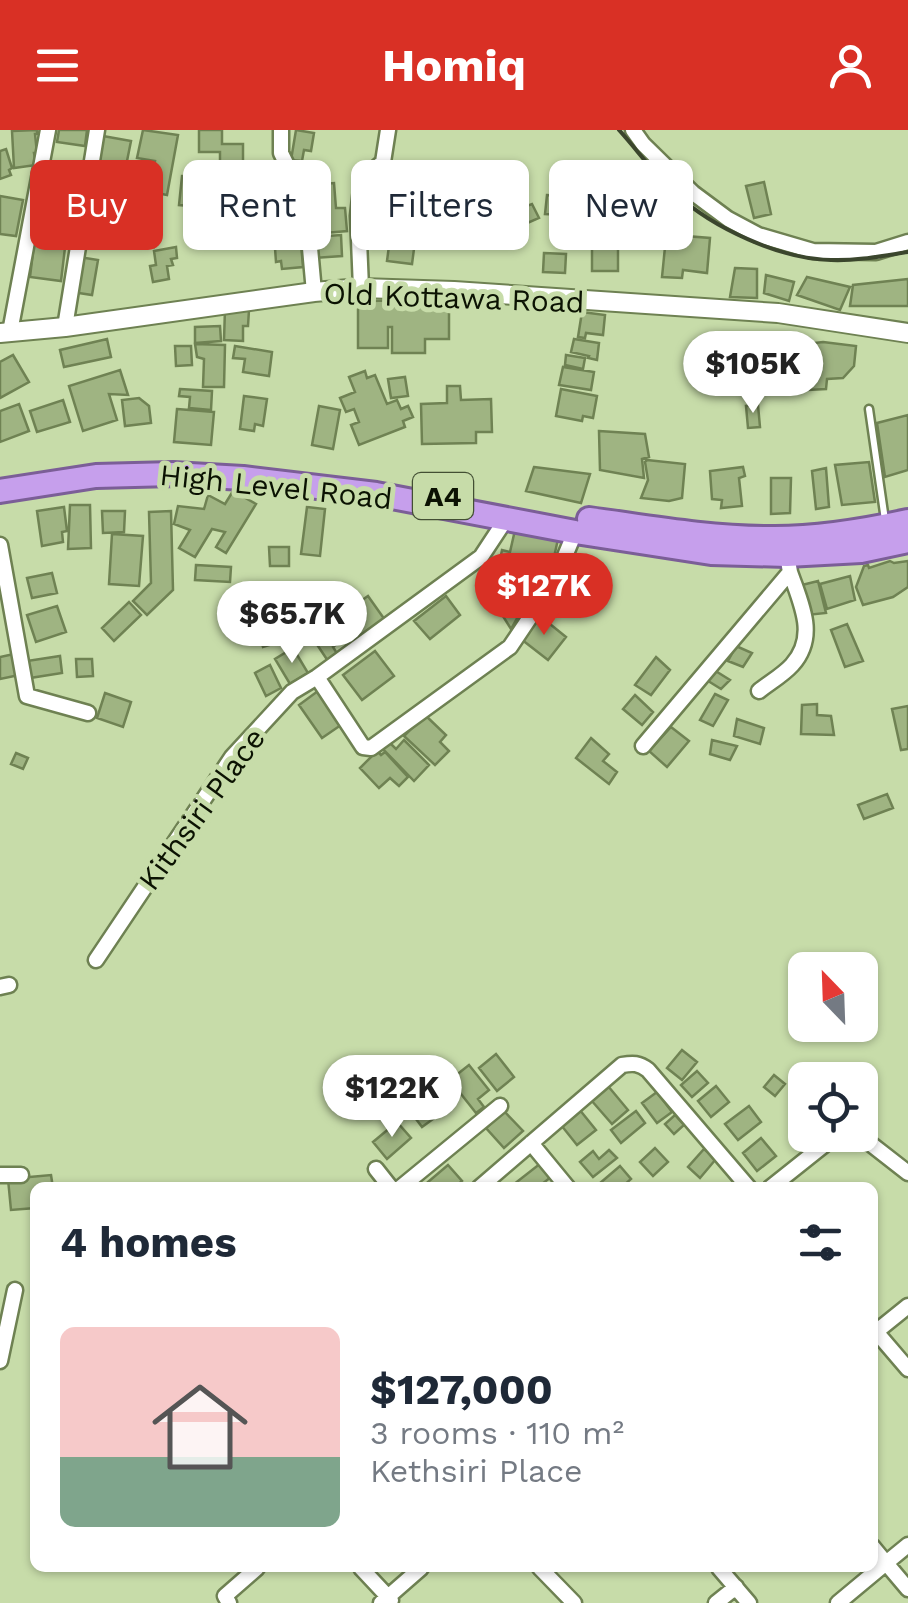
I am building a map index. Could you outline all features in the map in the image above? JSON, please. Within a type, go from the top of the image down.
[{"type":"highway","name":"High Level Road","points":[[0,481],[96,466],[173,464],[377,484],[532,514],[711,535],[790,538],[897,523]]},
{"type":"highway","name":"High Level Road","points":[[0,492],[96,476],[172,474],[243,478],[376,494],[575,532],[788,564],[908,541]]},
{"type":"street","points":[[5,332],[48,130]]},
{"type":"street","points":[[65,327],[97,130]]},
{"type":"street","points":[[280,130],[282,153],[306,204],[314,292]]},
{"type":"street","points":[[361,288],[358,216],[362,180],[383,162],[388,130]]},
{"type":"street","points":[[633,130],[693,193],[758,235],[813,251],[876,252],[908,242]]},
{"type":"street","name":"Old Kottawa Road","points":[[5,332],[361,288],[778,314],[908,332]]},
{"type":"street","name":"Kithsiri Place","points":[[96,960],[232,757],[292,692],[481,556],[506,519]]},
{"type":"street","points":[[317,677],[362,747],[371,748],[510,647],[555,580],[575,532]]},
{"type":"street","points":[[0,545],[28,696],[88,713]]},
{"type":"street","points":[[759,691],[793,664],[807,636],[788,564]]},
{"type":"street","points":[[642,746],[788,564]]},
{"type":"street","points":[[486,1182],[622,1065],[632,1063],[648,1070],[744,1182]]},
{"type":"street","points":[[407,1182],[500,1106]]},
{"type":"street","points":[[532,1143],[563,1182]]},
{"type":"street","points":[[878,1150],[908,1173]]},
{"type":"street","points":[[778,1182],[815,1152]]},
{"type":"street","points":[[376,1170],[386,1182]]},
{"type":"street","points":[[0,1175],[21,1175]]},
{"type":"street","points":[[0,1361],[15,1290]]},
{"type":"street","points":[[878,1328],[908,1306]]},
{"type":"street","points":[[878,1335],[908,1369]]},
{"type":"street","points":[[878,1570],[908,1545]]},
{"type":"street","points":[[878,1553],[908,1588]]},
{"type":"street","points":[[228,1603],[225,1596],[252,1572]]},
{"type":"street","points":[[365,1572],[388,1601],[417,1572]]},
{"type":"street","points":[[544,1572],[574,1603]]},
{"type":"street","points":[[723,1572],[749,1603]]},
{"type":"street","points":[[838,1603],[875,1572]]},
{"type":"street","points":[[716,1603],[736,1587]]},
{"type":"lane","points":[[868,409],[897,523]]},
{"type":"building","points":[[37,130],[37,153],[30,166],[14,168],[12,131]]},
{"type":"building","points":[[59,130],[87,130],[85,146],[57,142]]},
{"type":"building","points":[[143,130],[178,135],[167,195],[163,194],[163,160],[137,158]]},
{"type":"building","points":[[199,130],[222,130],[222,144],[243,144],[243,160],[220,160],[220,152],[199,152]]},
{"type":"building","points":[[296,130],[314,133],[311,151],[304,150],[302,160],[291,160]]},
{"type":"building","points":[[103,136],[131,141],[127,160],[98,160]]},
{"type":"building","points":[[6,149],[11,175],[0,179],[0,151]]},
{"type":"building","points":[[182,176],[183,176],[183,205],[179,205]]},
{"type":"building","points":[[764,182],[771,214],[754,218],[746,186]]},
{"type":"building","points":[[331,183],[336,208],[345,208],[347,231],[331,232]]},
{"type":"building","points":[[0,196],[23,200],[16,236],[0,234]]},
{"type":"building","points":[[532,204],[539,218],[529,222],[529,205]]},
{"type":"building","points":[[341,235],[342,256],[314,258],[314,250],[331,250],[331,236]]},
{"type":"building","points":[[693,237],[710,238],[707,273],[683,270],[682,278],[662,277],[665,250],[693,250]]},
{"type":"building","points":[[176,247],[177,258],[167,266],[169,279],[153,282],[150,266],[156,265],[154,251]]},
{"type":"building","points":[[33,250],[65,250],[61,281],[30,277]]},
{"type":"building","points":[[275,250],[302,250],[303,267],[282,269],[281,261],[276,262]]},
{"type":"building","points":[[388,250],[414,250],[412,264],[387,261]]},
{"type":"building","points":[[592,250],[618,250],[618,271],[592,271]]},
{"type":"building","points":[[544,253],[566,254],[565,273],[543,272]]},
{"type":"building","points":[[79,257],[98,260],[92,295],[72,292]]},
{"type":"building","points":[[735,268],[757,269],[757,298],[730,297]]},
{"type":"building","points":[[766,275],[794,282],[789,301],[764,293]]},
{"type":"building","points":[[807,277],[850,287],[840,310],[797,295]]},
{"type":"building","points":[[908,279],[908,306],[850,306],[853,285]]},
{"type":"building","points":[[449,300],[449,339],[425,339],[425,353],[392,353],[392,327],[388,327],[388,348],[358,348],[358,301]]},
{"type":"building","points":[[225,309],[249,310],[243,341],[224,340]]},
{"type":"building","points":[[582,312],[605,315],[603,335],[586,333],[585,338],[578,337]]},
{"type":"building","points":[[220,326],[221,341],[195,343],[195,327]]},
{"type":"building","points":[[107,339],[111,357],[64,367],[60,350]]},
{"type":"building","points":[[574,339],[599,343],[597,360],[571,352]]},
{"type":"building","points":[[823,342],[856,346],[854,366],[843,378],[827,379],[826,389],[808,390],[797,345]]},
{"type":"building","points":[[195,344],[225,345],[224,387],[203,387],[204,359],[197,357]]},
{"type":"building","points":[[175,346],[191,346],[192,365],[176,366]]},
{"type":"building","points":[[235,346],[272,352],[269,376],[243,372],[245,359],[233,358]]},
{"type":"building","points":[[13,355],[29,382],[0,398],[0,362]]},
{"type":"building","points":[[566,355],[585,358],[583,369],[565,365]]},
{"type":"building","points":[[563,367],[594,372],[591,390],[559,385]]},
{"type":"building","points":[[120,370],[128,395],[109,394],[117,420],[83,431],[69,386]]},
{"type":"building","points":[[365,371],[367,378],[375,375],[387,404],[397,400],[401,409],[408,406],[413,417],[403,421],[405,427],[359,445],[351,425],[359,422],[354,409],[346,412],[340,398],[355,392],[349,377]]},
{"type":"building","points":[[405,377],[408,396],[391,398],[388,379]]},
{"type":"building","points":[[447,386],[460,386],[461,400],[491,399],[492,432],[476,432],[476,443],[422,444],[421,404],[447,403]]},
{"type":"building","points":[[180,389],[212,391],[211,410],[189,408],[190,397],[179,396]]},
{"type":"building","points":[[561,389],[597,396],[593,418],[583,416],[582,421],[556,416]]},
{"type":"building","points":[[244,396],[267,399],[263,426],[255,424],[254,431],[240,429]]},
{"type":"building","points":[[139,398],[149,406],[151,423],[125,426],[122,400]]},
{"type":"building","points":[[63,400],[70,422],[37,432],[30,411]]},
{"type":"building","points":[[19,404],[29,431],[0,442],[0,411]]},
{"type":"building","points":[[758,405],[760,427],[748,428],[746,406]]},
{"type":"building","points":[[319,406],[340,410],[333,449],[312,445]]},
{"type":"building","points":[[177,409],[214,412],[211,445],[174,442]]},
{"type":"building","points":[[908,415],[908,470],[885,477],[877,423]]},
{"type":"building","points":[[599,431],[645,434],[649,457],[642,459],[644,478],[600,470]]},
{"type":"building","points":[[647,460],[685,464],[682,498],[641,498],[648,480]]},
{"type":"building","points":[[869,462],[875,502],[842,505],[835,465]]},
{"type":"building","points":[[534,467],[590,474],[581,503],[526,491]]},
{"type":"building","points":[[743,467],[745,476],[739,478],[742,506],[721,508],[722,500],[712,499],[710,471]]},
{"type":"building","points":[[826,468],[829,507],[816,509],[812,471]]},
{"type":"building","points":[[771,478],[791,478],[790,513],[771,514]]},
{"type":"building","points":[[233,491],[256,504],[226,553],[216,547],[225,532],[212,529],[195,557],[179,548],[190,530],[174,524],[178,506],[204,509],[208,495],[225,504]]},
{"type":"building","points":[[70,505],[90,505],[91,548],[68,549]]},
{"type":"building","points":[[64,507],[67,531],[62,532],[63,542],[42,546],[37,511]]},
{"type":"building","points":[[307,507],[325,509],[320,556],[301,554]]},
{"type":"building","points":[[102,511],[125,511],[124,532],[103,533]]},
{"type":"building","points":[[171,511],[173,590],[147,615],[133,601],[151,583],[149,512]]},
{"type":"building","points":[[515,530],[558,539],[549,580],[530,576],[525,604],[511,629],[496,605],[506,567],[499,565],[502,550],[510,552]]},
{"type":"building","points":[[112,534],[143,536],[139,586],[109,584]]},
{"type":"building","points":[[269,547],[289,547],[289,566],[270,566]]},
{"type":"building","points":[[908,561],[908,587],[893,597],[863,605],[856,587],[864,566]]},
{"type":"building","points":[[196,565],[231,567],[230,582],[195,580]]},
{"type":"building","points":[[52,573],[57,593],[32,598],[27,578]]},
{"type":"building","points":[[850,576],[855,600],[827,609],[820,584]]},
{"type":"building","points":[[818,581],[826,613],[807,615],[802,585]]},
{"type":"building","points":[[368,596],[385,620],[359,638],[342,614]]},
{"type":"building","points":[[446,596],[460,615],[430,639],[414,621]]},
{"type":"building","points":[[129,602],[141,615],[114,641],[102,628]]},
{"type":"building","points":[[57,606],[66,632],[36,642],[27,615]]},
{"type":"building","points":[[299,612],[305,634],[263,647],[256,625]]},
{"type":"building","points":[[540,616],[566,637],[548,660],[521,639]]},
{"type":"building","points":[[327,618],[342,640],[333,647],[338,655],[328,661],[308,631]]},
{"type":"building","points":[[847,624],[863,661],[845,667],[831,630]]},
{"type":"building","points":[[736,646],[752,653],[743,667],[728,661]]},
{"type":"building","points":[[293,648],[308,673],[290,684],[275,659]]},
{"type":"building","points":[[375,651],[394,676],[362,700],[343,675]]},
{"type":"building","points":[[14,654],[19,675],[0,679],[0,657]]},
{"type":"building","points":[[60,656],[62,673],[30,678],[27,661]]},
{"type":"building","points":[[656,657],[670,670],[651,695],[635,685]]},
{"type":"building","points":[[76,659],[92,659],[93,676],[77,677]]},
{"type":"building","points":[[270,665],[281,688],[266,696],[255,673]]},
{"type":"building","points":[[714,670],[730,680],[721,689],[705,679]]},
{"type":"building","points":[[318,691],[341,725],[322,738],[299,705]]},
{"type":"building","points":[[105,693],[131,702],[123,727],[97,718]]},
{"type":"building","points":[[715,694],[728,700],[713,726],[700,720]]},
{"type":"building","points":[[635,695],[653,712],[642,725],[623,709]]},
{"type":"building","points":[[817,704],[817,715],[831,716],[834,735],[801,734],[802,705]]},
{"type":"building","points":[[908,706],[908,749],[901,750],[892,709]]},
{"type":"building","points":[[425,715],[446,735],[440,742],[449,751],[435,765],[404,736]]},
{"type":"building","points":[[737,719],[764,728],[760,744],[734,736]]},
{"type":"building","points":[[671,727],[689,741],[667,767],[649,751]]},
{"type":"building","points":[[591,738],[609,754],[603,761],[617,772],[609,784],[576,758]]},
{"type":"building","points":[[404,740],[429,765],[414,781],[381,747],[388,741],[396,749]]},
{"type":"building","points":[[712,740],[737,746],[730,760],[710,754]]},
{"type":"building","points":[[377,751],[381,755],[385,752],[408,777],[399,786],[390,778],[379,788],[360,768]]},
{"type":"building","points":[[16,753],[28,758],[23,769],[11,764]]},
{"type":"building","points":[[887,794],[893,808],[864,819],[858,805]]},
{"type":"building","points":[[682,1050],[697,1062],[682,1080],[667,1068]]},
{"type":"building","points":[[496,1054],[514,1077],[497,1091],[479,1068]]},
{"type":"building","points":[[469,1065],[489,1090],[478,1099],[484,1107],[476,1113],[450,1080]]},
{"type":"building","points":[[697,1071],[708,1083],[692,1097],[681,1085]]},
{"type":"building","points":[[774,1075],[785,1084],[775,1096],[764,1087]]},
{"type":"building","points":[[608,1086],[628,1110],[612,1124],[591,1100]]},
{"type":"building","points":[[716,1086],[729,1102],[711,1117],[698,1101]]},
{"type":"building","points":[[657,1092],[672,1112],[657,1123],[642,1103]]},
{"type":"building","points":[[432,1095],[444,1111],[422,1127],[410,1111]]},
{"type":"building","points":[[749,1106],[761,1122],[738,1140],[725,1124]]},
{"type":"building","points":[[579,1109],[596,1130],[577,1145],[561,1125]]},
{"type":"building","points":[[504,1111],[523,1131],[504,1148],[486,1128]]},
{"type":"building","points":[[636,1111],[645,1123],[621,1143],[611,1130]]},
{"type":"building","points":[[675,1115],[684,1125],[674,1134],[665,1124]]},
{"type":"building","points":[[397,1122],[411,1138],[387,1159],[373,1142]]},
{"type":"building","points":[[761,1138],[776,1156],[757,1171],[743,1153]]},
{"type":"building","points":[[655,1148],[668,1162],[653,1176],[640,1162]]},
{"type":"building","points":[[704,1149],[716,1159],[700,1178],[688,1167]]},
{"type":"building","points":[[609,1150],[617,1158],[593,1177],[580,1162],[593,1151],[599,1159]]},
{"type":"building","points":[[541,1163],[551,1177],[545,1182],[517,1182]]},
{"type":"building","points":[[448,1165],[462,1181],[461,1182],[428,1182]]},
{"type":"building","points":[[620,1166],[631,1179],[628,1182],[601,1182]]},
{"type":"building","points":[[51,1175],[52,1182],[30,1182],[30,1208],[11,1210],[8,1179]]},
{"type":"railway","points":[[619,130],[691,207],[728,230],[769,248],[831,260],[908,252]]}]
